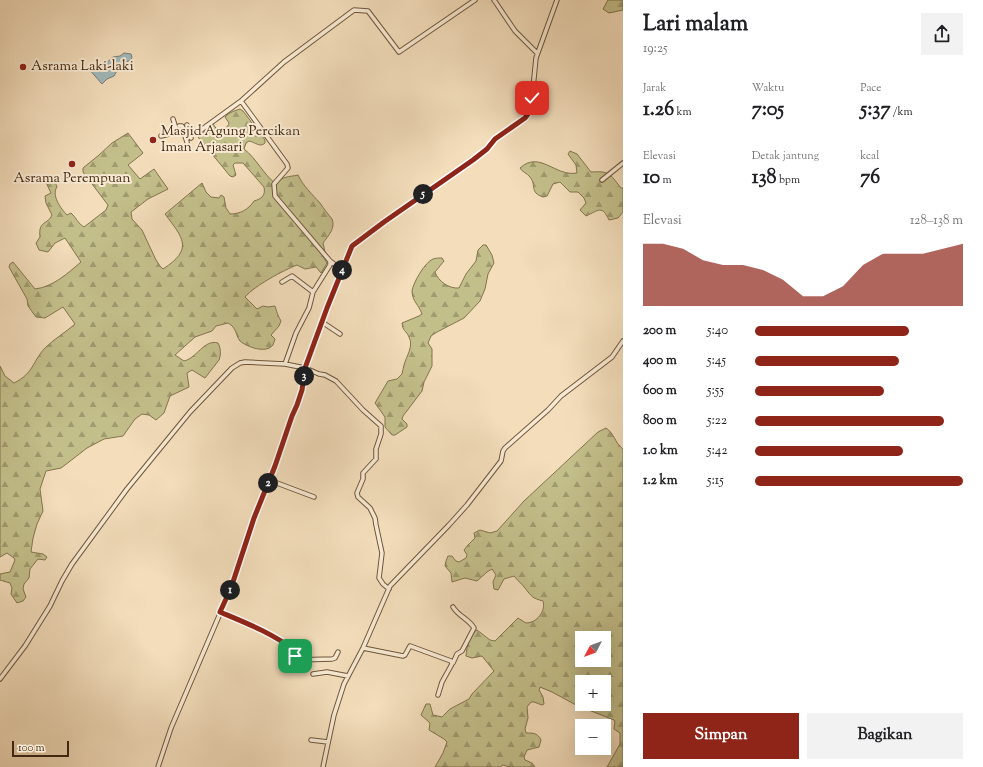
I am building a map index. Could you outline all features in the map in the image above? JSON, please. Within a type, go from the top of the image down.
[{"type":"street","points":[[200,130],[241,101],[284,62],[354,10],[368,11],[399,52],[475,0]]},
{"type":"street","points":[[494,0],[515,31],[538,53]]},
{"type":"street","points":[[158,767],[171,728],[231,588],[254,518],[297,405],[302,390],[305,368],[352,246],[473,160],[487,149],[495,139],[525,118],[531,108],[536,58],[557,0]]},
{"type":"street","points":[[241,101],[287,164],[288,168],[286,172],[274,184],[275,196],[330,261],[342,270]]},
{"type":"street","points":[[173,119],[185,133]]},
{"type":"street","points":[[185,133],[187,125]]},
{"type":"street","points":[[162,136],[176,132],[185,133]]},
{"type":"street","points":[[602,180],[623,163]]},
{"type":"street","points":[[285,364],[296,333],[309,308],[313,292],[330,265],[330,261]]},
{"type":"street","points":[[282,282],[292,276],[313,292]]},
{"type":"street","points":[[322,322],[340,334]]},
{"type":"street","points":[[323,767],[334,716],[348,676],[389,589],[467,505],[501,462],[505,448],[548,410],[561,396],[612,356],[623,341]]},
{"type":"street","points":[[0,679],[28,641],[50,606],[72,564],[127,489],[190,412],[236,365],[245,362],[285,364],[305,368],[333,379],[349,397],[382,428],[376,449],[376,458],[363,473],[363,479],[357,493],[358,497],[370,508],[376,518],[382,553],[379,578],[389,589]]},
{"type":"street","points":[[269,480],[314,497]]},
{"type":"street","points":[[438,696],[442,682],[457,654],[462,651],[474,628],[453,607]]},
{"type":"street","points":[[220,612],[262,630],[294,650],[296,653],[295,660],[332,659],[335,658],[338,652]]},
{"type":"street","points":[[362,648],[403,656],[410,646],[453,663]]},
{"type":"street","points":[[313,674],[327,672],[348,676]]},
{"type":"street","points":[[311,740],[328,742]]},
{"type":"green space","points":[[608,0],[623,0],[623,10],[609,13],[603,9]]},
{"type":"green space","points":[[240,109],[265,140],[265,143],[261,145],[249,141],[246,143],[244,149],[253,157],[267,176],[276,184],[283,178],[298,175],[332,219],[332,229],[323,243],[325,252],[322,255],[327,263],[321,273],[316,267],[305,269],[297,265],[262,283],[245,297],[257,309],[263,306],[275,306],[281,321],[279,326],[271,335],[275,339],[270,348],[256,349],[243,343],[238,338],[233,327],[228,323],[216,326],[212,331],[195,337],[175,355],[184,361],[189,359],[205,346],[218,343],[220,347],[219,360],[205,378],[192,370],[187,373],[189,387],[170,396],[164,413],[156,420],[149,415],[142,414],[135,419],[123,436],[104,439],[87,448],[61,468],[46,471],[40,489],[43,511],[37,524],[31,552],[43,554],[47,557],[45,560],[38,559],[30,569],[29,578],[24,584],[23,589],[26,597],[23,601],[17,603],[11,594],[12,588],[10,583],[0,580],[0,574],[10,572],[15,560],[7,553],[0,557],[0,366],[5,376],[14,383],[21,379],[29,371],[45,348],[75,324],[63,307],[45,318],[36,317],[28,306],[27,299],[9,267],[13,262],[35,289],[42,288],[54,282],[81,262],[65,238],[55,243],[48,252],[39,250],[36,243],[40,237],[40,228],[52,215],[46,203],[45,196],[51,193],[44,178],[45,176],[53,179],[57,187],[55,190],[56,198],[60,206],[67,215],[71,213],[84,227],[106,210],[108,205],[83,172],[83,168],[112,143],[128,133],[143,153],[128,165],[140,179],[154,169],[168,189],[148,199],[131,212],[132,219],[142,230],[156,260],[163,269],[173,262],[182,249],[182,243],[177,230],[165,214],[202,183],[206,192],[211,197],[219,198],[221,195],[224,197],[226,208],[230,214],[244,211],[254,201],[264,195],[264,187],[243,163],[235,163],[233,165],[236,175],[233,177],[230,176],[198,137],[213,124],[218,131],[226,127],[229,123],[225,117]]},
{"type":"green space","points":[[570,151],[577,154],[591,172],[602,172],[609,174],[621,188],[623,188],[623,212],[618,218],[609,220],[607,215],[600,210],[586,216],[580,210],[586,203],[584,198],[578,192],[570,192],[560,182],[553,184],[547,196],[543,197],[539,195],[535,191],[530,177],[520,168],[527,163],[534,162],[569,173],[577,173],[576,165],[568,154]]},
{"type":"green space","points":[[483,245],[486,245],[492,255],[494,263],[488,274],[485,289],[480,301],[464,318],[431,336],[428,343],[432,349],[432,366],[424,382],[422,391],[403,416],[402,419],[407,424],[407,427],[395,435],[392,435],[385,427],[385,417],[375,403],[388,381],[397,379],[402,374],[411,344],[402,323],[422,314],[412,294],[415,283],[426,264],[434,259],[442,258],[444,261],[435,272],[436,275],[448,286],[459,288],[466,274],[476,261],[478,250]]},
{"type":"green space","points":[[606,428],[609,430],[623,449],[623,767],[607,767],[620,744],[620,733],[614,729],[615,721],[591,711],[611,711],[611,675],[575,675],[575,704],[540,687],[539,690],[543,697],[544,704],[542,705],[531,702],[527,707],[528,718],[525,729],[526,733],[535,734],[541,740],[539,747],[527,750],[524,757],[525,760],[532,763],[535,767],[509,767],[503,765],[500,767],[435,767],[447,742],[429,730],[430,723],[421,715],[426,704],[430,704],[433,715],[442,717],[450,709],[469,699],[494,671],[482,656],[472,658],[466,656],[470,638],[474,632],[477,630],[490,640],[495,641],[518,618],[526,623],[537,619],[542,612],[544,605],[543,601],[532,597],[514,576],[504,579],[498,590],[494,589],[493,582],[496,575],[492,569],[477,581],[465,578],[452,582],[451,573],[445,566],[446,561],[448,556],[452,556],[459,562],[466,558],[467,555],[464,550],[475,538],[474,533],[480,530],[490,533],[497,531],[524,501],[598,432]]},
{"type":"water","points":[[124,53],[131,54],[131,60],[121,64],[114,76],[107,79],[102,84],[88,68],[102,67],[113,57],[120,56]]},
{"type":"place","name":"Asrama Laki-laki","points":[[23,67]]},
{"type":"place","name":"Masjid Agung Percikan Iman Arjasari","points":[[153,140]]},
{"type":"place","name":"Asrama Perempuan","points":[[72,164]]},
{"type":"route","points":[[295,656],[296,653],[294,650],[262,630],[220,612],[231,588],[254,518],[297,405],[302,390],[305,368],[314,342],[352,246],[473,160],[487,149],[495,139],[525,118],[530,111],[532,98]]}]
